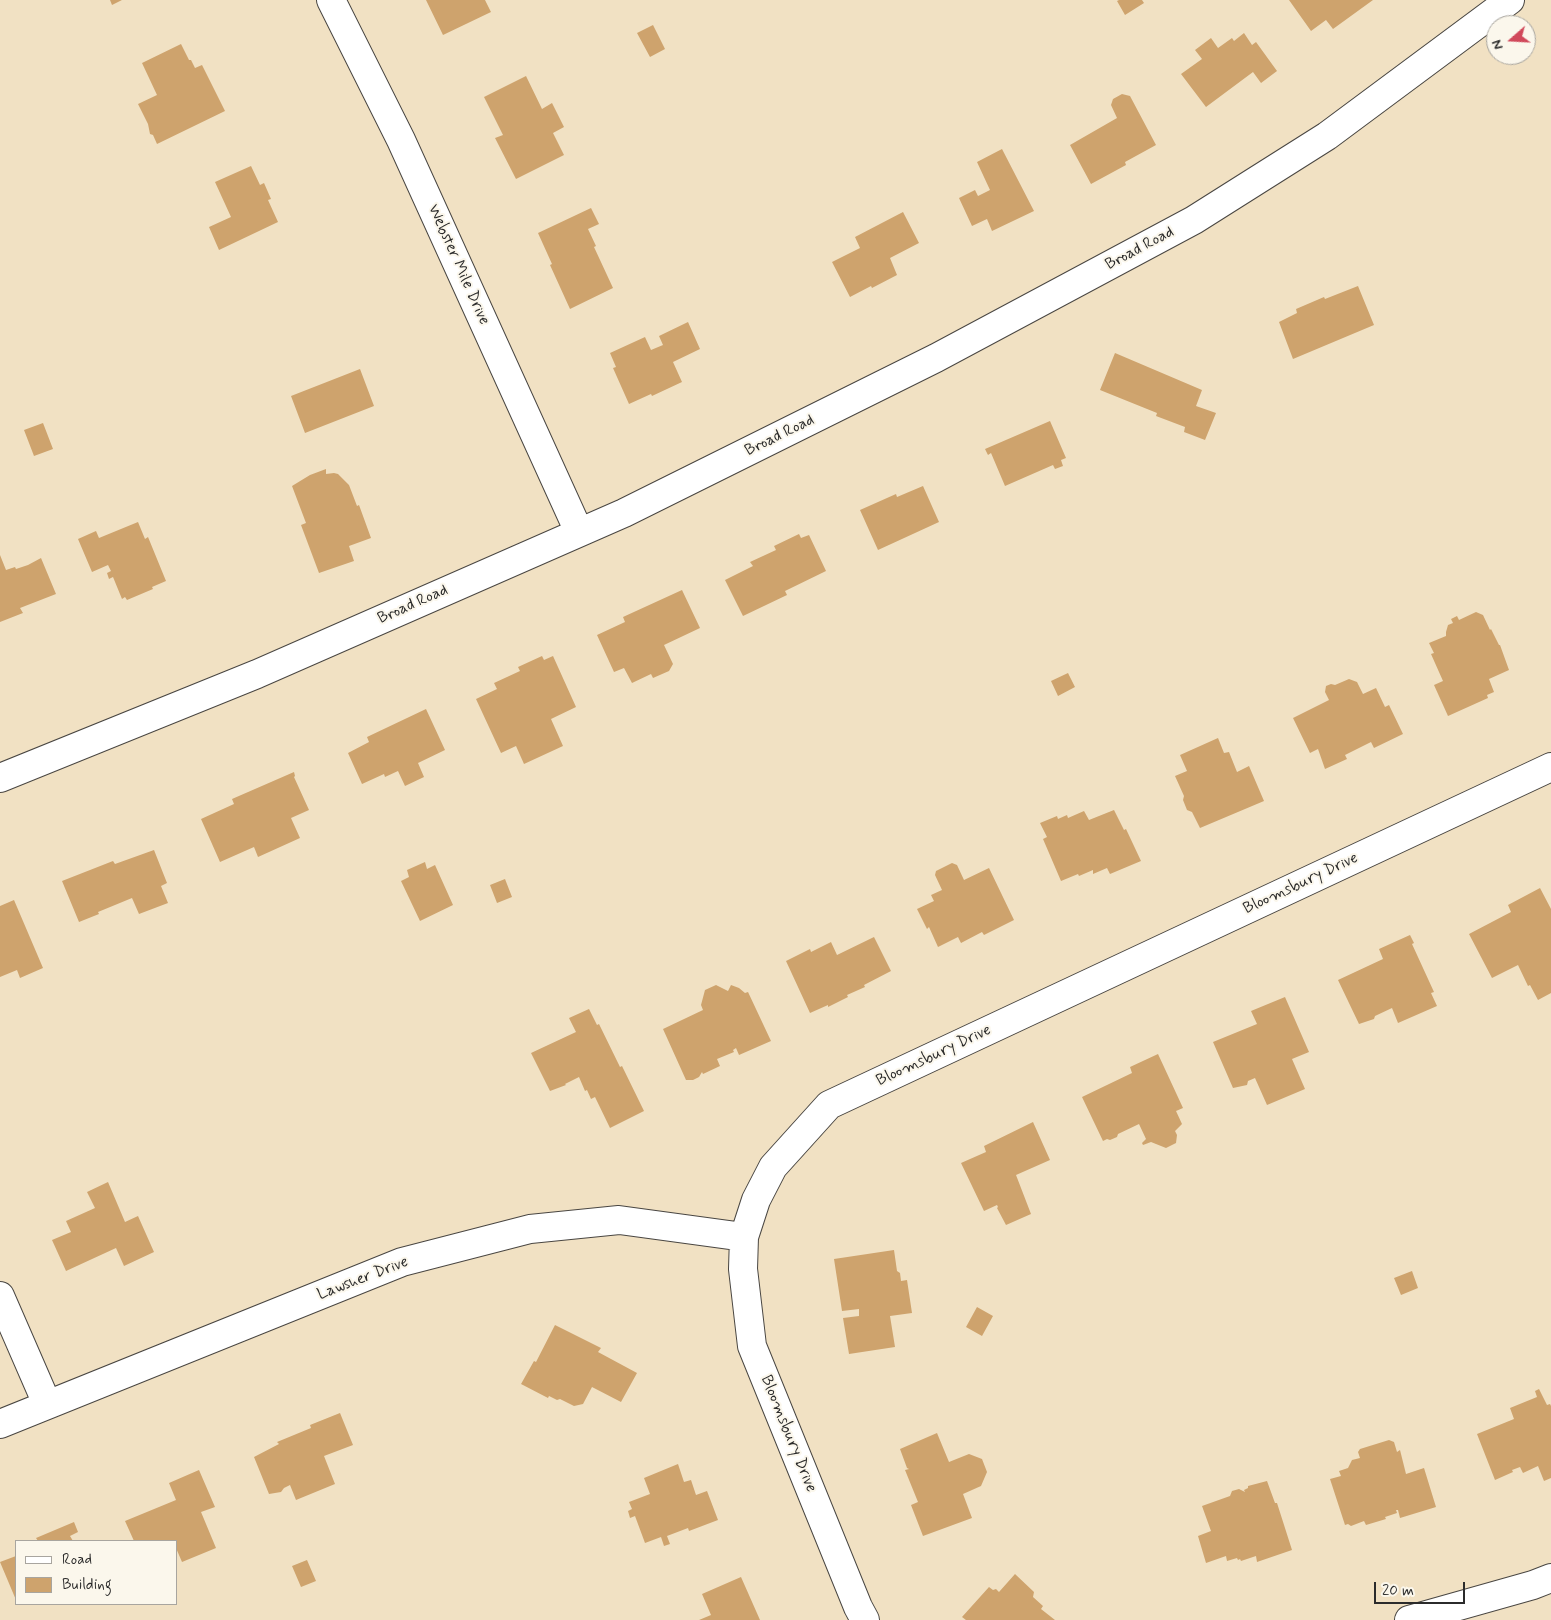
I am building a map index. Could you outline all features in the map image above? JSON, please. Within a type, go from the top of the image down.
[{"type":"street","name":"Webster Mile Drive","points":[[332,0],[401,140],[579,532]]},
{"type":"street","name":"Broad Road","points":[[0,778],[257,674],[624,513],[936,358],[1194,220],[1326,136],[1510,0]]},
{"type":"street","name":"Bloomsbury Drive","points":[[865,1620],[858,1607],[752,1346],[743,1269],[744,1237],[756,1200],[773,1167],[829,1105],[1551,767]]},
{"type":"street","name":"Lawsher Drive","points":[[0,1424],[402,1262],[530,1229],[620,1220],[744,1237]]},
{"type":"street","points":[[0,1296],[47,1404]]},
{"type":"street","points":[[1409,1620],[1533,1585],[1551,1578]]},
{"type":"building","points":[[110,0],[122,0],[112,5]]},
{"type":"building","points":[[426,0],[485,0],[491,12],[443,35]]},
{"type":"building","points":[[1142,0],[1144,3],[1125,15],[1117,1]]},
{"type":"building","points":[[1289,0],[1373,0],[1333,29],[1326,20],[1311,31]]},
{"type":"building","points":[[653,25],[665,49],[650,57],[637,33]]},
{"type":"building","points":[[1244,33],[1252,45],[1256,42],[1277,71],[1261,83],[1253,72],[1206,107],[1181,74],[1202,59],[1195,50],[1211,38],[1218,48],[1232,38],[1234,41]]},
{"type":"building","points":[[181,44],[195,68],[202,65],[225,111],[157,144],[153,135],[150,134],[148,124],[138,104],[157,95],[142,63]]},
{"type":"building","points":[[526,76],[542,109],[552,103],[564,127],[553,133],[564,155],[516,179],[495,138],[503,135],[484,97]]},
{"type":"building","points":[[1122,94],[1130,96],[1156,145],[1125,162],[1126,165],[1091,184],[1070,145],[1117,118],[1111,105],[1113,99]]},
{"type":"building","points":[[1002,149],[1034,211],[992,231],[987,219],[972,226],[959,198],[975,190],[978,196],[990,190],[977,162]]},
{"type":"building","points":[[251,166],[260,185],[264,183],[271,199],[268,200],[278,222],[219,250],[209,227],[231,217],[215,182]]},
{"type":"building","points":[[591,208],[599,224],[588,229],[613,288],[570,309],[538,233]]},
{"type":"building","points":[[903,212],[919,243],[890,258],[897,275],[850,297],[832,262],[860,248],[855,237]]},
{"type":"building","points":[[1358,286],[1374,325],[1293,359],[1279,322],[1297,313],[1296,309],[1324,297],[1325,299]]},
{"type":"building","points":[[688,322],[700,349],[673,362],[682,382],[629,404],[613,368],[616,367],[610,353],[645,337],[651,350],[663,345],[659,336]]},
{"type":"building","points":[[1115,353],[1202,390],[1196,406],[1216,413],[1205,440],[1184,432],[1185,427],[1156,416],[1157,413],[1100,390]]},
{"type":"building","points":[[360,369],[374,406],[305,433],[291,396]]},
{"type":"building","points":[[1050,421],[1066,458],[1061,460],[1063,466],[1055,469],[1053,465],[1005,486],[991,453],[988,455],[985,449]]},
{"type":"building","points":[[43,423],[53,449],[34,456],[24,430]]},
{"type":"building","points":[[326,469],[326,474],[338,474],[349,485],[357,506],[359,505],[371,538],[349,546],[354,561],[319,573],[301,525],[306,523],[292,486],[310,475]]},
{"type":"building","points":[[923,486],[939,522],[878,550],[860,510],[896,494],[897,497]]},
{"type":"building","points":[[138,522],[145,539],[148,537],[166,581],[127,600],[125,597],[122,599],[113,577],[109,579],[107,573],[111,571],[108,565],[92,572],[78,539],[96,531],[99,538]]},
{"type":"building","points":[[799,534],[801,538],[809,535],[826,571],[785,591],[787,595],[743,616],[725,580],[753,566],[750,562],[776,550],[774,546]]},
{"type":"building","points":[[0,555],[6,570],[28,565],[41,558],[56,594],[20,608],[23,613],[0,622]]},
{"type":"building","points":[[682,590],[700,628],[664,645],[673,664],[669,671],[653,678],[651,674],[632,683],[624,668],[614,672],[597,635],[625,622],[623,617]]},
{"type":"building","points":[[1476,612],[1483,615],[1491,629],[1500,645],[1509,670],[1489,679],[1494,692],[1487,695],[1488,698],[1448,716],[1434,685],[1443,681],[1431,654],[1434,653],[1429,643],[1446,636],[1448,625],[1453,623],[1451,619],[1457,616],[1459,620]]},
{"type":"building","points":[[542,656],[544,660],[553,656],[576,707],[551,719],[563,746],[524,764],[516,746],[501,753],[476,699],[497,689],[494,683],[520,671],[518,667]]},
{"type":"building","points":[[1068,673],[1075,687],[1058,696],[1051,681]]},
{"type":"building","points":[[1349,679],[1357,682],[1363,694],[1376,688],[1385,707],[1389,705],[1403,734],[1374,748],[1371,742],[1345,755],[1347,759],[1325,769],[1318,749],[1310,753],[1293,718],[1329,700],[1325,692],[1326,686],[1335,685]]},
{"type":"building","points":[[426,709],[445,750],[418,763],[424,777],[405,786],[398,771],[385,777],[384,774],[362,784],[348,753],[369,742],[367,737]]},
{"type":"building","points":[[1218,738],[1224,753],[1229,752],[1237,772],[1249,766],[1264,801],[1200,828],[1192,812],[1187,810],[1183,800],[1184,796],[1175,776],[1187,771],[1180,755]]},
{"type":"building","points":[[294,772],[294,777],[309,810],[291,818],[300,838],[258,857],[254,847],[220,862],[201,819],[234,804],[232,799]]},
{"type":"building","points":[[1114,810],[1124,830],[1126,829],[1141,861],[1110,874],[1107,868],[1093,874],[1093,870],[1061,881],[1043,839],[1047,837],[1040,823],[1057,816],[1058,819],[1067,815],[1068,818],[1084,811],[1089,820]]},
{"type":"building","points":[[154,850],[167,883],[161,886],[168,903],[139,914],[132,898],[79,922],[62,881],[113,861],[115,864]]},
{"type":"building","points":[[425,862],[427,869],[435,865],[453,905],[420,921],[401,881],[409,877],[407,870]]},
{"type":"building","points":[[952,863],[957,865],[964,880],[989,868],[1014,920],[984,935],[982,932],[961,943],[958,937],[938,947],[929,927],[927,929],[917,909],[934,901],[931,895],[942,890],[935,875],[936,871]]},
{"type":"building","points":[[505,879],[512,897],[497,903],[490,885]]},
{"type":"building","points":[[1540,888],[1551,909],[1551,993],[1538,1000],[1530,985],[1528,986],[1518,965],[1492,978],[1469,934],[1511,912],[1508,905]]},
{"type":"building","points":[[14,900],[43,968],[20,978],[17,970],[0,977],[0,906]]},
{"type":"building","points":[[1410,935],[1414,943],[1412,944],[1434,992],[1431,993],[1437,1006],[1398,1023],[1392,1008],[1375,1016],[1374,1019],[1359,1024],[1338,980],[1383,959],[1379,949]]},
{"type":"building","points":[[874,937],[891,971],[864,985],[865,987],[847,995],[848,997],[810,1013],[786,961],[810,949],[811,952],[831,942],[837,955]]},
{"type":"building","points":[[716,985],[728,991],[731,985],[745,993],[748,992],[771,1041],[739,1055],[736,1048],[733,1050],[734,1052],[717,1059],[720,1066],[703,1074],[702,1072],[699,1077],[693,1080],[686,1080],[663,1029],[703,1010],[701,1005],[705,990]]},
{"type":"building","points":[[1285,997],[1309,1052],[1292,1059],[1305,1089],[1267,1105],[1255,1078],[1248,1081],[1247,1085],[1233,1088],[1213,1042],[1257,1024],[1251,1011]]},
{"type":"building","points":[[589,1009],[597,1025],[599,1024],[620,1067],[622,1066],[644,1111],[610,1128],[595,1097],[591,1099],[579,1077],[566,1085],[550,1091],[531,1053],[576,1032],[569,1018]]},
{"type":"building","points":[[1158,1054],[1183,1108],[1176,1111],[1182,1124],[1175,1131],[1177,1135],[1176,1143],[1166,1148],[1151,1142],[1143,1145],[1142,1143],[1146,1139],[1139,1124],[1118,1134],[1117,1137],[1103,1141],[1082,1097],[1132,1073],[1130,1067]]},
{"type":"building","points":[[1033,1122],[1050,1160],[1016,1175],[1031,1214],[1006,1225],[997,1205],[984,1211],[961,1163],[986,1152],[984,1146]]},
{"type":"building","points":[[108,1182],[125,1222],[138,1216],[154,1252],[124,1266],[116,1248],[66,1271],[52,1240],[71,1232],[66,1221],[95,1208],[87,1192]]},
{"type":"building","points":[[894,1250],[897,1271],[900,1273],[901,1281],[907,1280],[912,1313],[890,1316],[895,1347],[849,1354],[843,1318],[859,1316],[859,1309],[842,1311],[834,1259]]},
{"type":"building","points":[[1412,1271],[1418,1288],[1401,1295],[1394,1278]]},
{"type":"building","points":[[977,1307],[993,1316],[982,1336],[966,1327]]},
{"type":"building","points":[[555,1325],[601,1348],[598,1352],[637,1373],[621,1402],[592,1387],[583,1404],[574,1406],[560,1399],[557,1400],[549,1396],[548,1398],[521,1384],[534,1361],[536,1362]]},
{"type":"building","points":[[1539,1389],[1547,1405],[1550,1404],[1551,1406],[1551,1478],[1544,1481],[1538,1466],[1523,1473],[1520,1467],[1495,1480],[1477,1434],[1514,1419],[1510,1408],[1537,1397],[1535,1391]]},
{"type":"building","points":[[340,1413],[353,1445],[324,1456],[335,1484],[296,1500],[290,1485],[281,1492],[269,1494],[254,1457],[279,1444],[277,1442],[311,1428],[310,1425]]},
{"type":"building","points":[[937,1433],[949,1462],[969,1454],[982,1459],[987,1472],[981,1486],[963,1494],[972,1518],[923,1536],[911,1505],[918,1502],[905,1470],[909,1469],[900,1449]]},
{"type":"building","points":[[1389,1440],[1394,1442],[1397,1452],[1400,1450],[1406,1474],[1424,1468],[1436,1507],[1400,1518],[1398,1510],[1396,1510],[1397,1513],[1385,1517],[1386,1519],[1366,1525],[1364,1521],[1351,1526],[1345,1525],[1330,1479],[1341,1476],[1339,1471],[1348,1468],[1352,1460],[1360,1458],[1358,1452],[1360,1449]]},
{"type":"building","points":[[678,1464],[684,1482],[691,1480],[696,1495],[707,1491],[718,1520],[689,1531],[688,1528],[667,1536],[670,1544],[664,1546],[661,1537],[645,1543],[635,1516],[630,1518],[628,1511],[632,1509],[629,1502],[650,1494],[644,1478]]},
{"type":"building","points":[[199,1470],[215,1507],[201,1512],[216,1548],[182,1562],[178,1553],[178,1540],[134,1540],[125,1521],[176,1500],[169,1483]]},
{"type":"building","points":[[1267,1481],[1275,1503],[1277,1503],[1292,1550],[1257,1562],[1256,1556],[1241,1561],[1237,1558],[1227,1561],[1226,1556],[1206,1563],[1198,1536],[1211,1531],[1202,1506],[1230,1496],[1232,1491],[1239,1489],[1245,1492],[1244,1490],[1248,1486]]},
{"type":"building","points":[[74,1522],[78,1532],[70,1536],[72,1540],[37,1540],[36,1538]]},
{"type":"building","points":[[15,1556],[15,1598],[0,1562]]},
{"type":"building","points":[[307,1560],[316,1581],[301,1587],[292,1566]]},
{"type":"building","points":[[1015,1574],[1034,1592],[1033,1597],[1043,1606],[1041,1609],[1055,1620],[966,1620],[962,1617],[989,1587],[999,1592]]},
{"type":"building","points":[[741,1577],[760,1620],[699,1620],[711,1615],[702,1594]]}]
